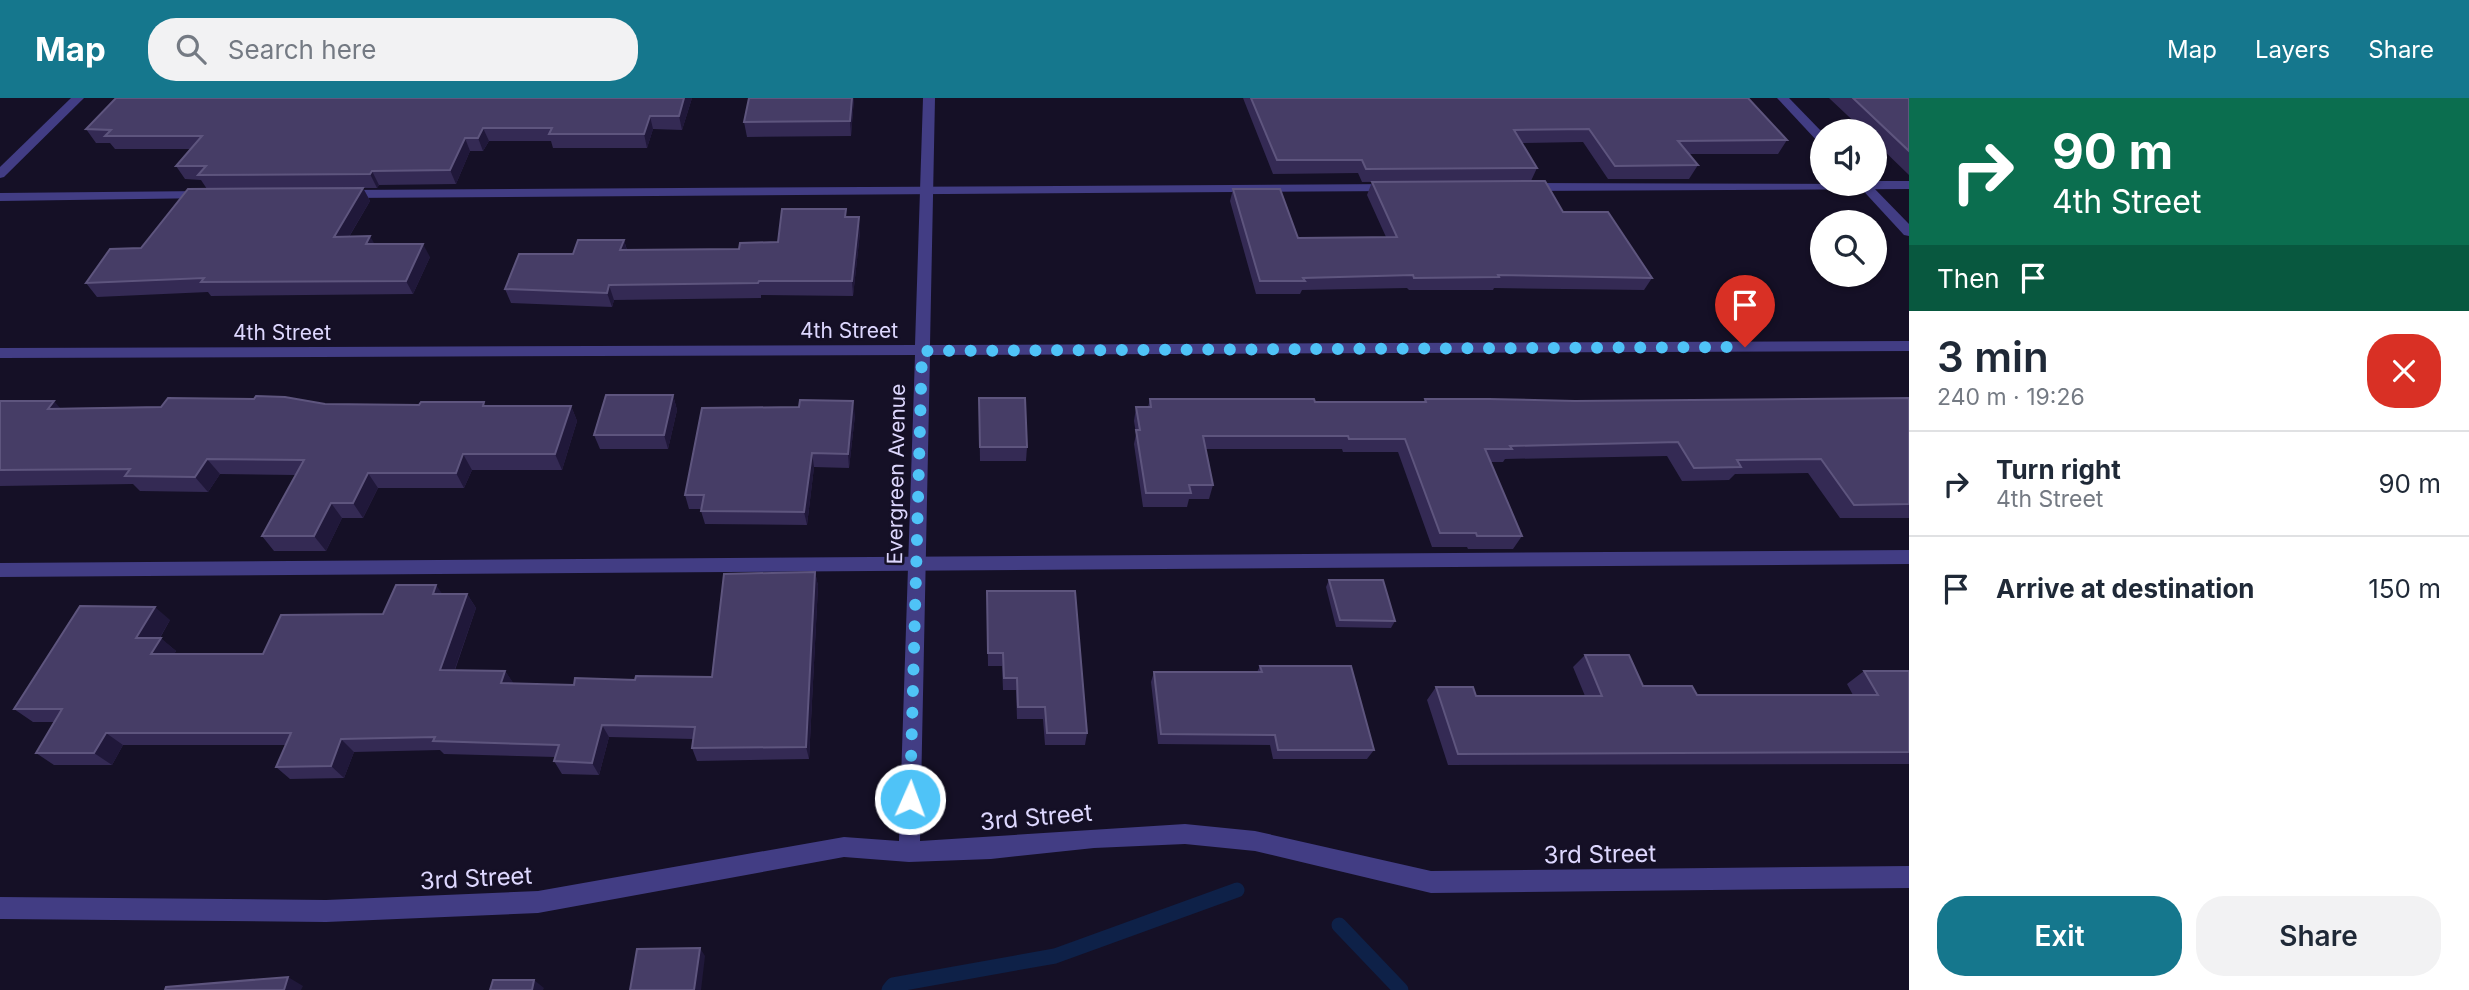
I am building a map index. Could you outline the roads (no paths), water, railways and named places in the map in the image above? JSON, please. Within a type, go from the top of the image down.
[{"type":"street","points":[[0,174],[78,98]]},
{"type":"street","name":"Evergreen Avenue","points":[[909,852],[929,98]]},
{"type":"street","points":[[1783,98],[1810,126]]},
{"type":"street","points":[[1506,187],[1810,184]]},
{"type":"street","points":[[1887,185],[1909,185]]},
{"type":"street","points":[[332,194],[1409,188]]},
{"type":"street","points":[[0,197],[221,195]]},
{"type":"street","points":[[1875,196],[1909,232]]},
{"type":"street","name":"4th Street","points":[[0,353],[1909,346]]},
{"type":"street","points":[[0,570],[1909,557]]},
{"type":"street","name":"3rd Street","points":[[0,908],[326,911],[538,902],[844,847],[909,852],[1185,834],[1255,841],[1431,882],[1909,877]]},
{"type":"waterway","points":[[889,990],[893,985],[1055,956],[1237,890]]},
{"type":"waterway","points":[[1339,925],[1401,990]]}]
